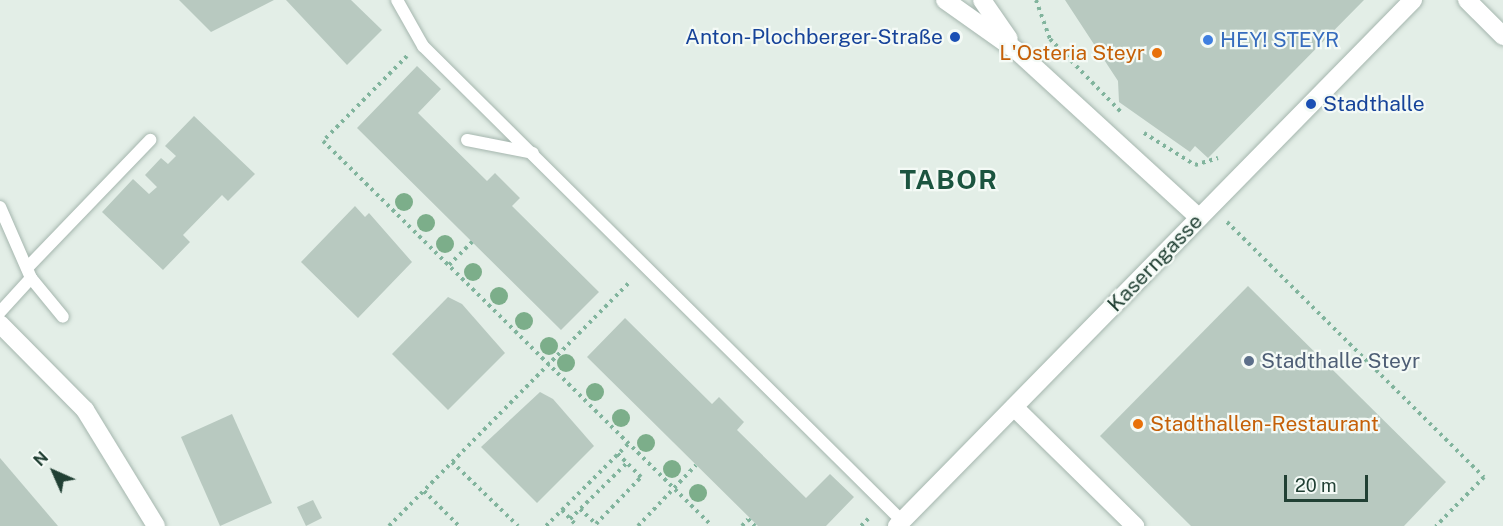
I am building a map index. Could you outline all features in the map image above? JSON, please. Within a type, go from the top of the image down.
[{"type":"street","points":[[945,0],[1017,51],[1205,212]]},
{"type":"street","points":[[982,0],[1017,51]]},
{"type":"street","name":"Kaserngasse","points":[[900,524],[1413,0]]},
{"type":"street","points":[[1467,0],[1503,36]]},
{"type":"street","points":[[0,324],[85,410],[156,526]]},
{"type":"street","points":[[1014,407],[1136,526]]},
{"type":"lane","points":[[396,2],[423,46],[646,266],[900,524]]},
{"type":"lane","points":[[0,312],[29,273],[150,140]]},
{"type":"lane","points":[[467,140],[533,153]]},
{"type":"lane","points":[[0,207],[29,273],[63,317]]},
{"type":"path","points":[[1036,0],[1050,39],[1124,114]]},
{"type":"path","points":[[423,46],[323,141],[712,526]]},
{"type":"path","points":[[1140,131],[1195,165],[1218,158]]},
{"type":"path","points":[[1205,212],[1485,477],[1436,526]]},
{"type":"path","points":[[449,265],[472,242]]},
{"type":"path","points":[[389,526],[646,266]]},
{"type":"path","points":[[546,526],[628,444]]},
{"type":"path","points":[[580,509],[596,524],[641,477],[618,454]]},
{"type":"path","points":[[452,462],[518,526]]},
{"type":"path","points":[[570,519],[627,463]]},
{"type":"path","points":[[638,526],[696,465]]},
{"type":"path","points":[[424,491],[459,526]]},
{"type":"path","points":[[562,510],[577,526]]},
{"type":"path","points":[[742,526],[748,519],[755,526]]},
{"type":"building","points":[[179,0],[274,0],[211,32]]},
{"type":"building","points":[[286,0],[351,0],[382,30],[347,65]]},
{"type":"building","name":"HEY! STEYR","points":[[1065,0],[1364,0],[1208,158],[1195,146],[1190,152],[1119,102],[1118,81]]},
{"type":"building","points":[[417,66],[441,89],[418,113],[487,181],[495,173],[520,198],[512,206],[599,292],[561,330],[357,128]]},
{"type":"building","points":[[194,116],[255,174],[228,201],[222,195],[183,235],[190,242],[163,270],[102,212],[133,179],[149,194],[157,187],[145,175],[161,158],[168,164],[176,156],[165,146]]},
{"type":"building","points":[[355,206],[365,217],[369,213],[412,262],[358,318],[301,262]]},
{"type":"building","name":"Stadthalle Steyr","points":[[1248,286],[1446,482],[1404,526],[1191,526],[1100,436]]},
{"type":"building","points":[[448,297],[462,304],[505,353],[448,410],[392,354]]},
{"type":"building","points":[[625,318],[712,404],[719,397],[744,422],[737,430],[806,498],[830,474],[854,497],[826,526],[758,526],[587,357]]},
{"type":"building","points":[[540,392],[553,399],[594,446],[537,503],[481,447]]},
{"type":"building","points":[[232,414],[272,503],[220,526],[181,437]]},
{"type":"building","points":[[0,458],[58,526],[0,526]]},
{"type":"building","points":[[313,500],[322,518],[306,526],[297,507]]},
{"type":"place","name":"Anton-Plochberger-Straße","points":[[955,37]]},
{"type":"place","name":"HEY! STEYR","points":[[1208,40]]},
{"type":"place","name":"L'Osteria Steyr","points":[[1157,53]]},
{"type":"place","name":"Stadthalle","points":[[1311,104]]},
{"type":"place","name":"Stadthalle Steyr","points":[[1249,361]]},
{"type":"place","name":"Stadthallen-Restaurant","points":[[1138,424]]},
{"type":"district","name":"TABOR","points":[[949,180]]}]
